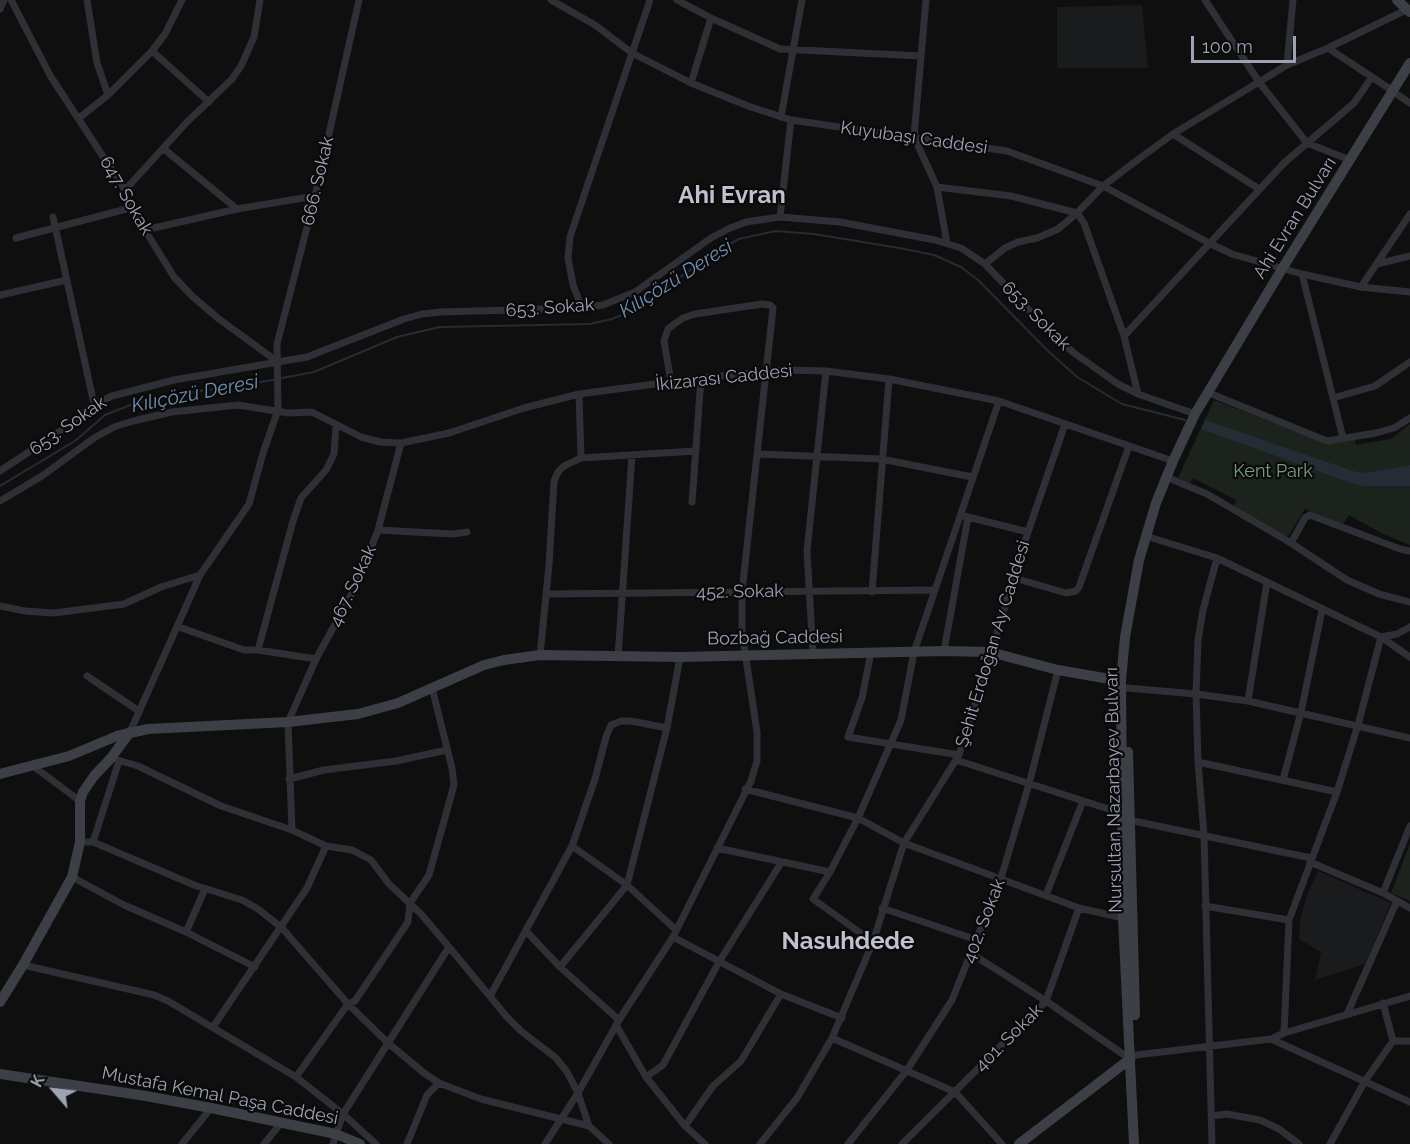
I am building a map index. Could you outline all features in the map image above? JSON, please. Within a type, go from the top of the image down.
[{"type":"main road","points":[[1397,0],[1409,11]]},
{"type":"main road","name":"Ahi Evran Bulvarı","points":[[1285,270],[1395,93],[1410,63]]},
{"type":"main road","name":"Ahi Evran Bulvarı","points":[[1211,393],[1350,160],[1395,93],[1410,75]]},
{"type":"main road","points":[[1196,414],[1211,393]]},
{"type":"main road","name":"Nursultan Nazarbayev Bulvarı","points":[[1133,1057],[1125,816],[1125,637],[1137,569],[1150,520],[1211,393]]},
{"type":"main road","name":"Nursultan Nazarbayev Bulvarı","points":[[1124,685],[1133,622],[1152,538],[1173,461],[1196,414]]},
{"type":"main road","name":"Bozbağ Caddesi","points":[[0,774],[69,756],[130,732],[148,729],[288,722],[358,714],[398,703],[494,662],[540,655],[680,657],[871,652],[990,652],[1124,685]]},
{"type":"main road","points":[[0,1002],[72,877],[80,842],[80,801],[88,783],[115,759],[130,732]]},
{"type":"main road","name":"Nursultan Nazarbayev Bulvarı","points":[[1125,816],[1123,918],[1133,1057]]},
{"type":"main road","points":[[1019,1144],[1133,1057]]},
{"type":"main road","points":[[1133,1057],[1134,1144]]},
{"type":"main road","points":[[1133,1057],[1141,1144]]},
{"type":"main road","name":"Mustafa Kemal Paşa Caddesi","points":[[0,1074],[211,1108],[281,1123],[334,1139],[360,1144]]},
{"type":"street","points":[[0,9],[4,0]]},
{"type":"street","name":"647. Sokak","points":[[11,0],[51,77],[125,190],[165,262],[183,287],[219,319],[278,362]]},
{"type":"street","points":[[87,0],[97,63],[108,95]]},
{"type":"street","points":[[79,118],[108,95],[152,51],[165,34],[182,0]]},
{"type":"street","points":[[125,190],[187,122],[232,79],[254,38],[260,0]]},
{"type":"street","name":"666. Sokak","points":[[130,732],[179,627],[200,575],[249,504],[278,410],[277,344],[315,196],[359,0]]},
{"type":"street","name":"Kuyubaşı Caddesi","points":[[551,0],[595,25],[632,53],[691,83],[748,106],[791,120],[1007,151],[1103,186],[1232,254],[1285,270],[1361,287],[1410,292]]},
{"type":"street","points":[[582,308],[573,285],[568,258],[570,237],[650,0]]},
{"type":"street","points":[[677,0],[763,43],[780,49],[921,56]]},
{"type":"street","points":[[781,117],[802,0]]},
{"type":"street","points":[[927,0],[914,137],[937,186],[947,243]]},
{"type":"street","points":[[1205,0],[1259,82],[1307,143],[1350,160]]},
{"type":"street","points":[[1287,65],[1293,0]]},
{"type":"street","points":[[985,264],[1005,248],[1058,229],[1103,186],[1173,134],[1287,65],[1409,11]]},
{"type":"street","points":[[691,83],[711,18]]},
{"type":"street","points":[[1328,48],[1410,103]]},
{"type":"street","points":[[152,51],[209,102]]},
{"type":"street","points":[[1124,336],[1211,244],[1259,189],[1307,143],[1349,109],[1372,77]]},
{"type":"street","points":[[780,217],[791,120]]},
{"type":"street","points":[[1173,134],[1259,189]]},
{"type":"street","points":[[164,149],[237,209]]},
{"type":"street","points":[[937,186],[1011,196],[1077,213],[1084,223],[1124,336],[1138,394]]},
{"type":"street","points":[[146,230],[237,209],[315,196]]},
{"type":"street","points":[[16,238],[134,207]]},
{"type":"street","points":[[1361,287],[1410,214]]},
{"type":"street","points":[[53,217],[94,404]]},
{"type":"street","name":"653. Sokak","points":[[0,471],[59,432],[94,404],[128,391],[185,378],[307,357],[422,314],[582,308],[603,305],[635,292],[728,228],[746,222],[780,217],[840,222],[947,243],[961,248],[985,264],[1041,324],[1074,353],[1118,384],[1138,394],[1196,414]]},
{"type":"street","points":[[1377,264],[1410,256]]},
{"type":"street","points":[[1302,274],[1343,438]]},
{"type":"street","points":[[0,296],[67,280]]},
{"type":"street","points":[[545,1144],[578,1093],[617,1023],[675,934],[754,771],[757,741],[742,632],[742,592],[773,308],[762,304],[694,314],[683,318],[668,329],[665,335],[671,382]]},
{"type":"street","points":[[1333,398],[1375,386],[1410,362]]},
{"type":"street","name":"İkizarası Caddesi","points":[[0,501],[42,476],[94,438],[114,427],[171,412],[238,405],[296,414],[312,412],[370,440],[401,444],[449,433],[524,408],[579,394],[767,371],[797,370],[889,379],[999,401],[1173,461]]},
{"type":"street","points":[[813,654],[807,551],[826,372]]},
{"type":"street","points":[[692,502],[701,378]]},
{"type":"street","points":[[872,592],[889,379]]},
{"type":"street","points":[[1211,393],[1327,441],[1394,428],[1410,418]]},
{"type":"street","points":[[579,394],[581,458]]},
{"type":"street","points":[[873,942],[813,899],[858,818],[901,720],[914,652],[999,401]]},
{"type":"street","name":"Şehit Erdoğan Ay Caddesi","points":[[760,1144],[797,1098],[832,1038],[873,942],[904,843],[958,758],[1028,532],[1065,424]]},
{"type":"street","points":[[258,650],[293,521],[301,498],[326,470],[334,454],[336,425]]},
{"type":"street","name":"467. Sokak","points":[[288,722],[316,659],[356,586],[378,530],[401,444]]},
{"type":"street","points":[[1014,578],[1066,593],[1076,591],[1130,446]]},
{"type":"street","points":[[540,655],[554,481],[558,471],[581,458],[696,451]]},
{"type":"street","points":[[758,454],[881,459],[972,477]]},
{"type":"street","points":[[618,657],[632,455]]},
{"type":"street","points":[[1170,478],[1207,494],[1291,543],[1347,580],[1379,594],[1410,602]]},
{"type":"street","points":[[959,515],[1028,532]]},
{"type":"street","points":[[1291,543],[1305,518],[1310,515],[1410,551]]},
{"type":"street","points":[[944,651],[968,517]]},
{"type":"street","points":[[378,530],[452,534],[467,532]]},
{"type":"street","points":[[1152,538],[1217,558],[1382,637],[1410,657]]},
{"type":"street","points":[[1212,1144],[1204,835],[1198,762],[1196,694],[1198,640],[1203,610],[1217,558]]},
{"type":"street","points":[[0,606],[54,613],[124,604],[161,587],[200,575]]},
{"type":"street","points":[[1248,701],[1267,582]]},
{"type":"street","name":"452. Sokak","points":[[546,594],[935,590]]},
{"type":"street","points":[[1283,780],[1322,610]]},
{"type":"street","points":[[179,627],[244,650],[316,659]]},
{"type":"street","points":[[1382,637],[1397,634],[1410,627]]},
{"type":"street","points":[[1284,1032],[1289,920],[1337,792],[1382,637]]},
{"type":"street","points":[[871,652],[862,698],[848,737],[958,758],[1125,816],[1310,860],[1383,893],[1410,908]]},
{"type":"street","points":[[560,967],[627,885],[668,728],[680,657]]},
{"type":"street","name":"402. Sokak","points":[[848,1144],[907,1070],[952,1000],[1001,878],[1029,784],[1058,670]]},
{"type":"street","points":[[87,676],[139,711]]},
{"type":"street","points":[[1124,685],[1248,701],[1410,738]]},
{"type":"street","points":[[296,1077],[348,1004],[355,1001],[408,922],[410,903],[429,875],[454,785],[432,688]]},
{"type":"street","points":[[490,996],[572,846],[611,726],[621,721],[632,721],[668,728]]},
{"type":"street","points":[[288,722],[292,830]]},
{"type":"street","points":[[289,779],[324,770],[396,761],[447,750]]},
{"type":"street","points":[[93,842],[115,759],[138,766],[221,806],[292,830],[326,846],[363,854],[449,946],[507,1017],[556,1058],[567,1072],[578,1093],[589,1126]]},
{"type":"street","points":[[1198,762],[1337,792]]},
{"type":"street","points":[[33,766],[80,801]]},
{"type":"street","points":[[745,789],[858,818],[904,843],[1079,908],[1123,918]]},
{"type":"street","points":[[1046,895],[1083,801]]},
{"type":"street","points":[[1383,893],[1410,826]]},
{"type":"street","points":[[80,842],[93,842],[205,889],[242,900],[258,909],[282,928],[348,1004],[387,1042],[424,1073],[440,1083],[481,1099],[589,1126],[609,1144]]},
{"type":"street","points":[[213,1027],[308,888],[326,846]]},
{"type":"street","points":[[572,846],[627,885],[675,934],[719,962],[781,994],[842,1018]]},
{"type":"street","points":[[717,848],[830,872]]},
{"type":"street","points":[[646,1077],[663,1065],[719,962],[781,862]]},
{"type":"street","points":[[72,877],[124,905],[186,932],[255,967]]},
{"type":"street","points":[[186,932],[205,889]]},
{"type":"street","points":[[1347,1014],[1397,901]]},
{"type":"street","points":[[1205,906],[1289,920]]},
{"type":"street","points":[[882,908],[977,940]]},
{"type":"street","name":"401. Sokak","points":[[902,1144],[1046,1001],[1079,908]]},
{"type":"street","points":[[527,932],[617,1023],[646,1077],[685,1126],[705,1144]]},
{"type":"street","points":[[334,1139],[343,1114],[449,946]]},
{"type":"street","points":[[972,954],[1133,1057],[1208,1045],[1271,1039],[1284,1032],[1410,996]]},
{"type":"street","points":[[23,965],[154,995],[182,1008],[296,1077],[343,1114],[376,1144]]},
{"type":"street","points":[[685,1126],[713,1086],[741,1061],[781,994]]},
{"type":"street","points":[[1330,1144],[1365,1081],[1393,1041],[1383,1003]]},
{"type":"street","points":[[832,1038],[955,1092],[1002,1144]]},
{"type":"street","points":[[1271,1039],[1410,1102]]},
{"type":"street","points":[[1393,1041],[1410,1041]]},
{"type":"street","points":[[407,1144],[423,1102],[432,1089],[440,1083]]},
{"type":"street","points":[[182,1144],[211,1108]]},
{"type":"street","points":[[1211,1116],[1227,1114],[1260,1120],[1279,1129],[1299,1144]]},
{"type":"street","points":[[264,1144],[281,1123]]},
{"type":"shaded area","points":[[1142,5],[1148,68],[1057,68],[1057,7]]},
{"type":"shaded area","points":[[1205,420],[1353,471],[1364,473],[1410,465],[1410,486],[1363,486],[1351,483],[1201,429]]},
{"type":"shaded area","points":[[1318,871],[1391,903],[1365,964],[1315,980],[1321,952],[1299,939],[1300,920],[1307,895]]},
{"type":"green space","name":"Kent Park","points":[[1214,400],[1327,444],[1355,440],[1356,445],[1391,439],[1410,424],[1410,545],[1383,534],[1349,515],[1343,524],[1305,509],[1288,536],[1283,536],[1234,506],[1236,500],[1193,478],[1190,483],[1178,478]]},
{"type":"green space","points":[[1410,843],[1410,901],[1391,893]]},
{"type":"waterway","name":"Kılıçözü Deresi","points":[[0,486],[75,441],[105,415],[133,404],[164,396],[314,372],[397,337],[440,327],[590,324],[612,319],[634,310],[717,251],[739,239],[775,231],[814,234],[899,248],[934,255],[961,267],[978,280],[1077,377],[1122,404],[1185,420]]},
{"type":"district","name":"Ahi Evran","points":[[732,196]]},
{"type":"district","name":"Nasuhdede","points":[[848,942]]}]
